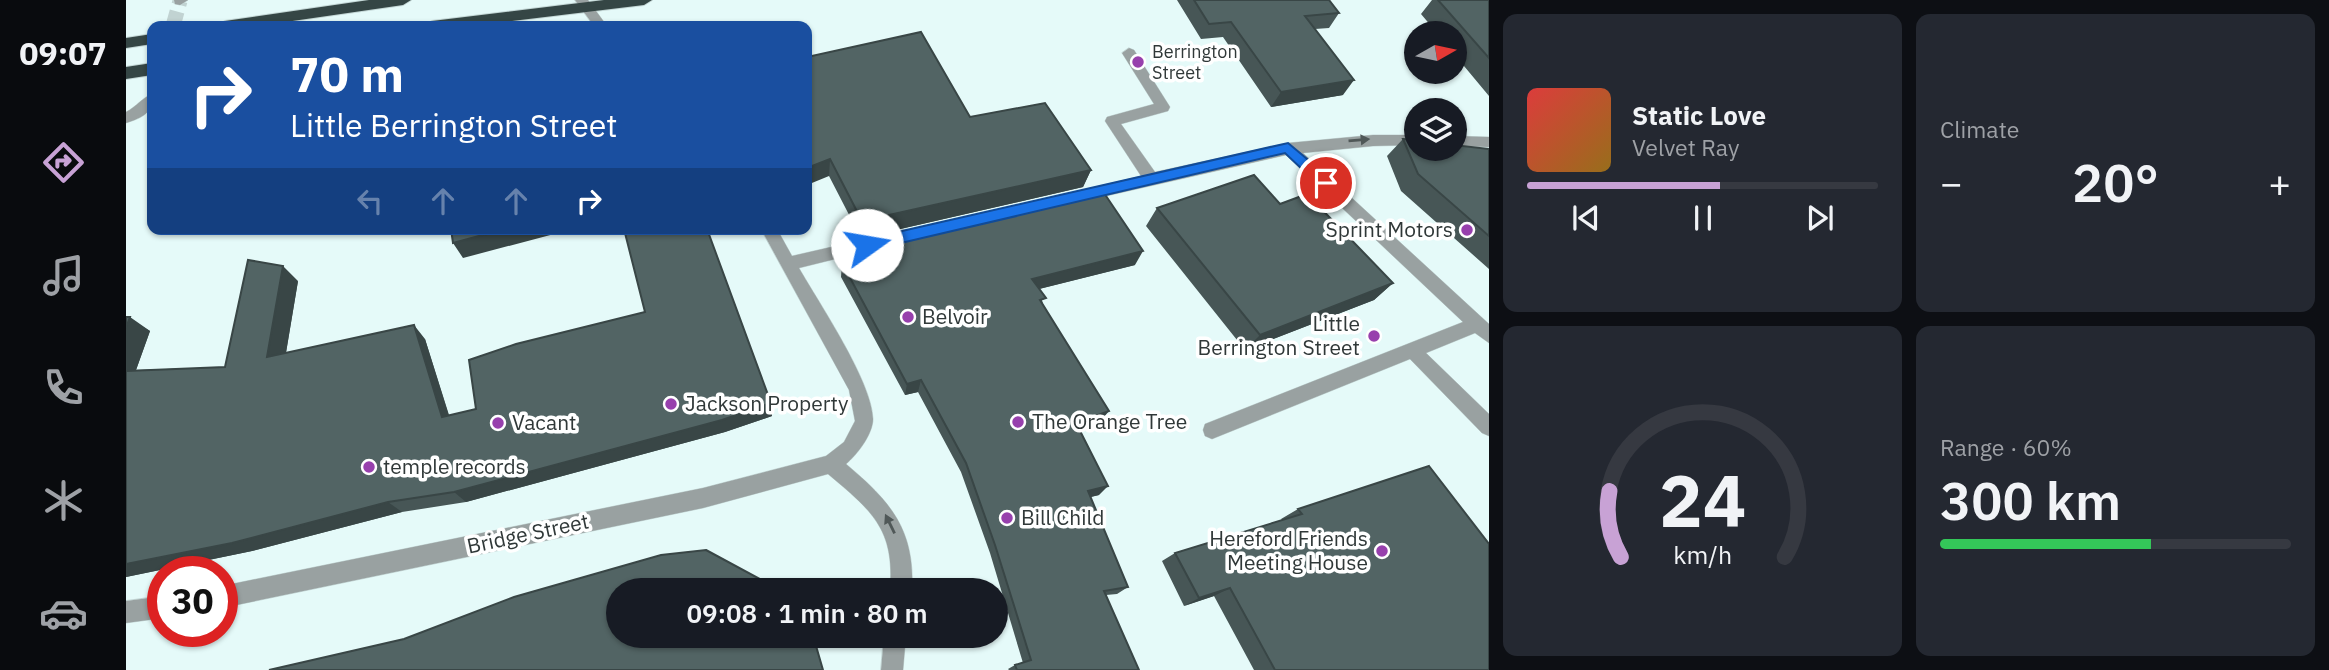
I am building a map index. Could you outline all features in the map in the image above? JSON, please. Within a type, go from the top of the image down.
[{"type":"highway","points":[[259,21],[403,0]]},
{"type":"highway","points":[[467,21],[584,4],[644,0]]},
{"type":"highway","points":[[126,43],[147,40]]},
{"type":"highway","points":[[126,73],[147,70]]},
{"type":"street","points":[[584,4],[597,21]]},
{"type":"street","points":[[1129,53],[1163,107],[1112,121],[1151,179]]},
{"type":"street","points":[[126,118],[147,105]]},
{"type":"street","points":[[1057,201],[1288,148],[1369,139],[1404,140]]},
{"type":"street","points":[[1467,141],[1489,142]]},
{"type":"street","points":[[1212,430],[1414,352],[1483,330],[1288,148]]},
{"type":"street","points":[[773,235],[858,389],[864,421],[851,447],[831,464],[877,502],[892,523],[900,552],[901,578]]},
{"type":"street","points":[[790,263],[910,235]]},
{"type":"street","points":[[1414,352],[1489,427]]},
{"type":"street","name":"Bridge Street","points":[[238,594],[703,498],[831,464]]},
{"type":"street","points":[[126,612],[147,609]]},
{"type":"street","points":[[892,670],[894,648]]},
{"type":"building","points":[[1194,0],[1329,0],[1339,13],[1305,16],[1354,80],[1281,92],[1231,22],[1209,24]]},
{"type":"building","points":[[1438,0],[1489,0],[1489,58],[1467,33],[1467,21],[1456,21]]},
{"type":"building","points":[[921,32],[970,117],[1045,103],[1091,170],[862,221],[830,159],[812,166],[812,56]]},
{"type":"building","points":[[1467,146],[1489,149],[1489,236],[1418,174],[1412,161],[1467,161]]},
{"type":"building","points":[[1254,175],[1280,204],[1307,194],[1393,283],[1260,335],[1157,208]]},
{"type":"building","points":[[1100,187],[1143,251],[1032,279],[1046,298],[1040,300],[1109,411],[1076,423],[1108,486],[1088,491],[1128,587],[1104,591],[1139,670],[1017,670],[1015,665],[1031,660],[1008,587],[1008,578],[1005,578],[966,463],[921,380],[907,384],[842,263],[878,255],[871,241]]},
{"type":"building","points":[[452,235],[483,235],[453,243]]},
{"type":"building","points":[[626,235],[709,235],[771,403],[722,420],[454,492],[388,502],[232,543],[166,556],[147,556],[147,560],[126,564],[126,371],[225,367],[248,260],[283,266],[267,357],[414,325],[442,417],[476,409],[469,360],[516,344],[645,312]]},
{"type":"building","points":[[1429,466],[1489,544],[1489,670],[1275,670],[1230,588],[1199,598],[1175,553],[1302,514],[1298,509]]},
{"type":"building","points":[[706,550],[758,578],[606,578],[606,648],[817,648],[823,670],[269,670],[404,639],[514,597],[661,555]]},
{"type":"tunnel","points":[[174,21],[180,1]]},
{"type":"place","name":"Berrington Street","points":[[1138,62]]},
{"type":"place","name":"Sprint Motors","points":[[1467,230]]},
{"type":"place","name":"Belvoir","points":[[908,317]]},
{"type":"place","name":"Little Berrington Street","points":[[1374,336]]},
{"type":"place","name":"Jackson Property","points":[[671,404]]},
{"type":"place","name":"The Orange Tree","points":[[1018,422]]},
{"type":"place","name":"Vacant","points":[[498,423]]},
{"type":"place","name":"temple records","points":[[369,467]]},
{"type":"place","name":"Bill Child","points":[[1007,518]]},
{"type":"place","name":"Hereford Friends Meeting House","points":[[1382,551]]},
{"type":"route","points":[[867,245],[1288,148],[1326,183]]}]
